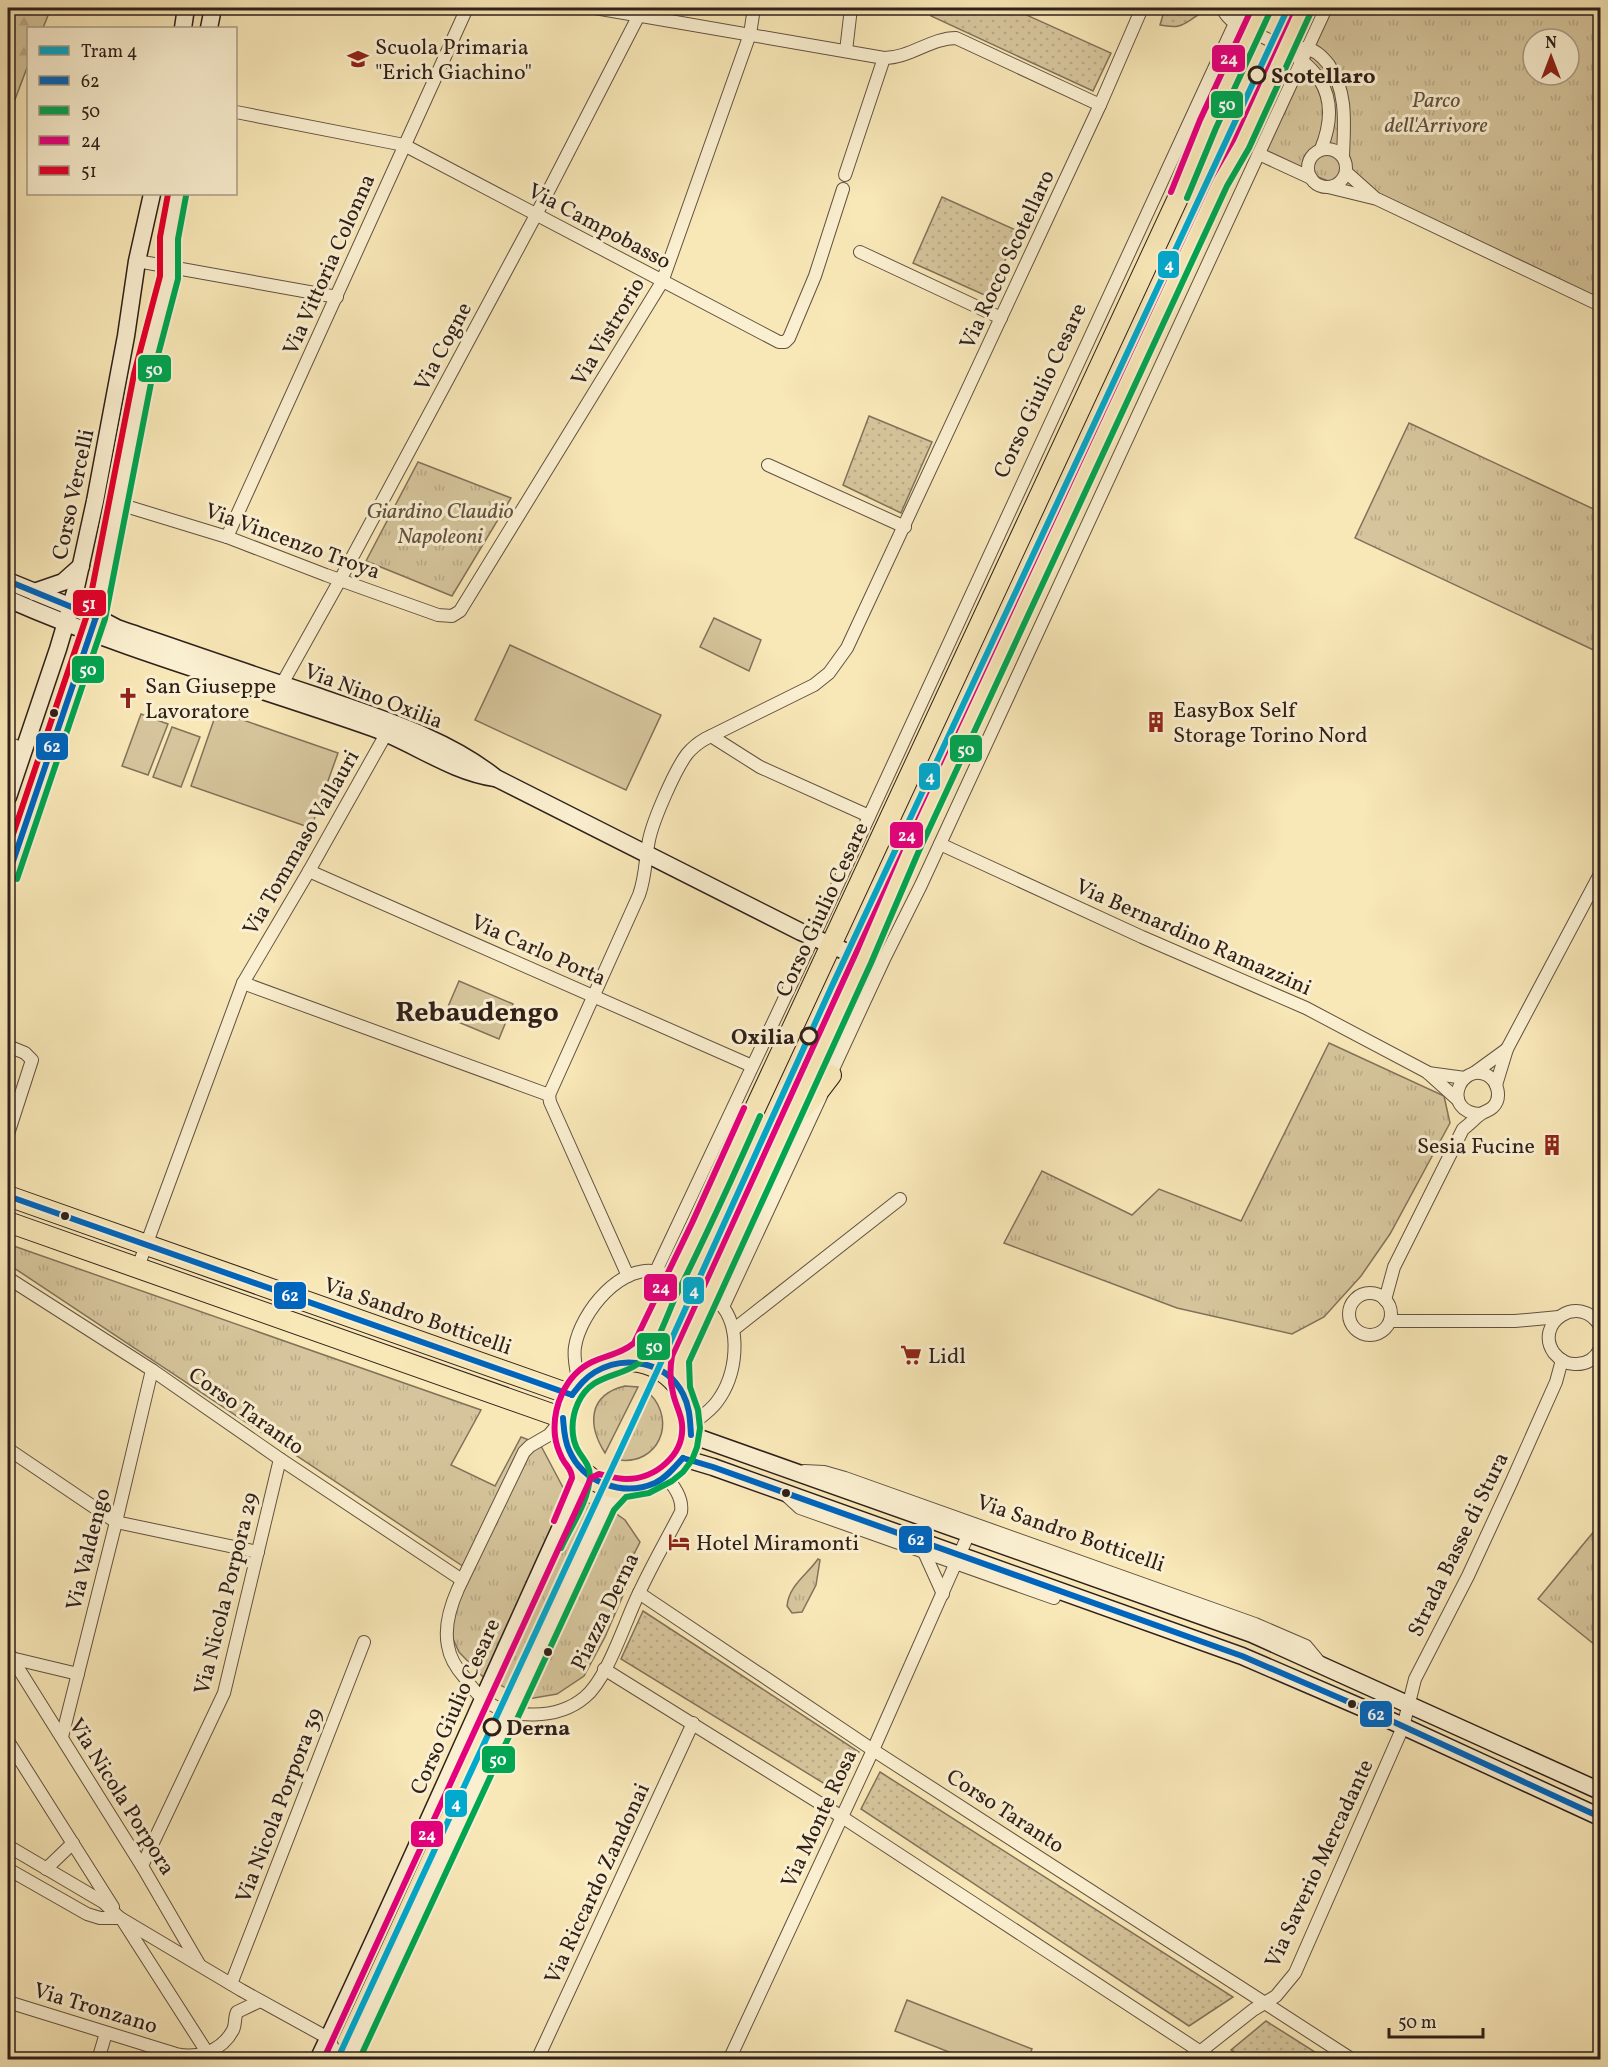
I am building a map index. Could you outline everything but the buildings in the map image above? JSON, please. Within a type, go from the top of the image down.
[{"type":"main road","points":[[183,27],[186,8]]},
{"type":"main road","points":[[209,27],[213,8]]},
{"type":"main road","name":"Corso Giulio Cesare","points":[[623,1362],[641,1348],[675,1278],[821,942],[916,762],[1191,170],[1243,27],[1262,8]]},
{"type":"main road","points":[[682,1392],[680,1360],[717,1301],[725,1262],[863,959],[910,849],[1214,192],[1241,144],[1303,8]]},
{"type":"main road","name":"Corso Vercelli","points":[[8,797],[66,624],[81,566],[123,353],[137,261],[152,195]]},
{"type":"main road","name":"Corso Vercelli","points":[[8,876],[96,617],[143,376],[165,295],[170,266],[169,238],[177,195]]},
{"type":"main road","points":[[34,592],[63,582],[81,566]]},
{"type":"main road","name":"Via Nino Oxilia","points":[[8,581],[117,628],[279,690]]},
{"type":"main road","name":"Via Nino Oxilia","points":[[8,599],[91,633],[430,739],[478,764],[496,778],[821,942],[863,959]]},
{"type":"main road","points":[[789,1122],[815,1096],[831,1075]]},
{"type":"main road","name":"Via Sandro Botticelli","points":[[8,1196],[146,1245],[576,1389]]},
{"type":"main road","points":[[8,1221],[563,1418],[567,1447],[580,1468],[595,1480],[609,1487],[647,1486],[664,1477],[682,1458],[691,1430],[688,1407],[682,1392],[672,1379],[654,1367],[636,1362],[623,1362],[596,1370],[576,1389]]},
{"type":"main road","name":"Piazza Derna","points":[[563,1418],[576,1389]]},
{"type":"main road","name":"Via Sandro Botticelli","points":[[691,1430],[794,1471],[971,1528],[1252,1634],[1600,1791]]},
{"type":"main road","points":[[682,1458],[783,1492],[958,1560],[1242,1656],[1600,1817]]},
{"type":"main road","name":"Corso Giulio Cesare","points":[[318,2060],[427,1827],[482,1698],[575,1496],[581,1480],[580,1468]]},
{"type":"main road","points":[[350,2059],[606,1505],[622,1488]]},
{"type":"street","name":"Via Vittoria Colonna","points":[[227,537],[467,8]]},
{"type":"street","points":[[596,8],[884,58],[897,58],[956,38],[1100,105]]},
{"type":"street","name":"Via Vistrorio","points":[[452,616],[464,606],[662,282],[750,34],[754,8]]},
{"type":"street","points":[[846,51],[851,8]]},
{"type":"street","name":"Via Rocco Scotellaro","points":[[549,1095],[639,895],[645,876],[653,825],[681,765],[692,749],[711,736],[802,692],[829,673],[850,643],[1100,105],[1142,8]]},
{"type":"street","points":[[1222,8],[1229,19],[1286,48],[1317,73],[1326,92],[1329,118],[1328,133],[1321,149],[1310,159],[1308,168],[1311,178]]},
{"type":"street","name":"Corso Giulio Cesare","points":[[656,1271],[752,1066],[821,942],[868,816],[1243,27],[1242,8]]},
{"type":"street","points":[[691,1430],[712,1408],[723,1392],[735,1352],[733,1330],[717,1301],[755,1239],[1326,8]]},
{"type":"street","name":"Via Cogne","points":[[279,690],[536,215],[639,15]]},
{"type":"street","points":[[1286,48],[1308,48],[1326,60],[1336,75],[1344,105],[1343,157],[1346,172],[1377,199]]},
{"type":"street","points":[[845,175],[884,58]]},
{"type":"street","name":"Via Campobasso","points":[[237,112],[404,145],[773,341],[785,342],[789,338],[815,276],[843,189]]},
{"type":"street","points":[[1321,149],[1331,149],[1343,157]]},
{"type":"street","points":[[1258,154],[1311,178],[1318,184],[1377,199],[1600,305]]},
{"type":"street","points":[[1328,187],[1341,180],[1346,172]]},
{"type":"street","points":[[860,252],[1001,318]]},
{"type":"street","points":[[137,261],[337,297]]},
{"type":"street","points":[[768,465],[905,527]]},
{"type":"street","name":"Via Vincenzo Troya","points":[[119,504],[227,537],[438,615],[452,616]]},
{"type":"street","name":"Via Tommaso Vallauri","points":[[243,983],[390,728]]},
{"type":"street","points":[[711,736],[760,767],[868,816]]},
{"type":"street","points":[[8,743],[24,749]]},
{"type":"street","name":"Corso Giulio Cesare","points":[[880,792],[916,762]]},
{"type":"street","name":"Via Bernardino Ramazzini","points":[[940,844],[1142,938],[1306,1008],[1427,1072],[1460,1103]]},
{"type":"street","name":"Via Carlo Porta","points":[[309,871],[752,1066]]},
{"type":"street","points":[[1385,1300],[1394,1268],[1463,1129],[1496,1103],[1498,1097],[1496,1085],[1507,1049],[1600,874]]},
{"type":"street","name":"Via Nino Oxilia","points":[[863,959],[881,967]]},
{"type":"street","points":[[138,1268],[243,983],[549,1095],[554,1112],[628,1276]]},
{"type":"street","points":[[8,1046],[29,1055],[32,1060],[8,1134]]},
{"type":"street","points":[[1463,1129],[1459,1086],[1507,1049]]},
{"type":"street","name":"Via Bernardino Ramazzini","points":[[1427,1072],[1470,1076]]},
{"type":"street","points":[[1470,1076],[1487,1076],[1496,1085]]},
{"type":"street","points":[[1460,1103],[1467,1111],[1480,1114]]},
{"type":"street","points":[[733,1330],[900,1199]]},
{"type":"street","points":[[725,1262],[755,1239]]},
{"type":"street","points":[[1371,1293],[1385,1300],[1391,1310],[1390,1321],[1382,1331],[1376,1334],[1364,1334],[1355,1328],[1350,1318],[1351,1306],[1359,1297],[1371,1293],[1394,1268]]},
{"type":"street","points":[[576,1389],[574,1353],[576,1343],[590,1311],[603,1294],[628,1276],[656,1271],[675,1278]]},
{"type":"street","name":"Corso Taranto","points":[[8,1278],[152,1370],[280,1459],[462,1580]]},
{"type":"street","points":[[1390,1321],[1521,1321],[1558,1317],[1570,1312],[1582,1311],[1593,1317],[1600,1326]]},
{"type":"street","points":[[1558,1317],[1549,1336],[1552,1350],[1562,1360],[1577,1365]]},
{"type":"street","points":[[1521,1321],[1549,1336]]},
{"type":"street","name":"Strada Basse di Stura","points":[[1556,1382],[1577,1365],[1594,1358],[1600,1350]]},
{"type":"street","name":"Strada Basse di Stura","points":[[1403,1727],[1415,1678],[1468,1576],[1556,1382],[1562,1360]]},
{"type":"street","name":"Via Valdengo","points":[[62,1737],[152,1370]]},
{"type":"street","name":"Piazza Derna","points":[[563,1418],[549,1435],[524,1452],[453,1599],[448,1619],[447,1644],[456,1667],[482,1698],[509,1712],[538,1714],[570,1707],[587,1696],[604,1670],[639,1593],[681,1512],[682,1506],[678,1496],[671,1483],[664,1477]]},
{"type":"street","points":[[8,1449],[116,1522],[258,1552]]},
{"type":"street","name":"Via Nicola Porpora 29","points":[[142,1866],[224,1693],[280,1459]]},
{"type":"street","points":[[783,1492],[800,1508],[924,1552],[958,1560]]},
{"type":"street","name":"Via Monte Rosa","points":[[729,2060],[873,1750],[971,1528]]},
{"type":"street","points":[[924,1552],[943,1594]]},
{"type":"street","name":"Corso Taranto","points":[[639,1593],[873,1750],[1353,2060]]},
{"type":"street","name":"Via Nicola Porpora 39","points":[[231,1984],[364,1642]]},
{"type":"street","points":[[9,1655],[78,1674]]},
{"type":"street","name":"Via Nicola Porpora","points":[[9,1655],[142,1866],[200,1965]]},
{"type":"street","points":[[604,1670],[842,1817],[1202,2055],[1213,2060]]},
{"type":"street","name":"Via Riccardo Zandonai","points":[[537,2060],[693,1723]]},
{"type":"street","name":"Via Saverio Mercadante","points":[[1186,2060],[1202,2055],[1253,2010],[1276,1995],[1295,1973],[1403,1727]]},
{"type":"street","name":"Via Nicola Porpora","points":[[8,1741],[210,2056]]},
{"type":"street","points":[[46,1869],[73,1843]]},
{"type":"street","points":[[8,1846],[98,1900],[120,1918]]},
{"type":"street","points":[[8,1869],[87,1914],[104,1918],[120,1918]]},
{"type":"street","name":"Via Nicola Porpora","points":[[120,1918],[260,2001],[328,2038],[333,2048],[350,2059]]},
{"type":"street","points":[[210,2056],[232,2031],[237,2012],[260,2001]]},
{"type":"street","name":"Via Tronzano","points":[[8,2002],[182,2055],[210,2056]]},
{"type":"street","points":[[98,2060],[106,2033]]},
{"type":"green space","points":[[8,8],[51,8],[43,27],[27,27],[27,68],[8,118]]},
{"type":"green space","points":[[935,8],[1011,8],[1111,53],[1093,91],[931,16]]},
{"type":"green space","points":[[1165,8],[1211,8],[1184,24],[1173,27],[1160,25]]},
{"type":"green space","name":"Parco dell'Arrivore","points":[[1320,8],[1600,8],[1600,303],[1400,209],[1259,154]]},
{"type":"green space","points":[[942,197],[1018,231],[989,297],[913,263]]},
{"type":"green space","points":[[869,416],[932,442],[901,513],[843,485]]},
{"type":"green space","points":[[1409,423],[1600,512],[1600,653],[1355,538]]},
{"type":"green space","name":"Giardino Claudio Napoleoni","points":[[418,462],[511,498],[452,596],[366,561]]},
{"type":"green space","points":[[714,618],[761,640],[749,671],[700,647]]},
{"type":"green space","points":[[510,645],[661,715],[626,790],[475,720]]},
{"type":"green space","points":[[217,711],[338,753],[311,828],[191,786]]},
{"type":"green space","points":[[141,714],[168,724],[148,775],[122,766]]},
{"type":"green space","points":[[172,727],[200,737],[181,787],[153,777]]},
{"type":"green space","points":[[459,981],[513,1004],[499,1039],[444,1016]]},
{"type":"green space","points":[[1329,1043],[1444,1096],[1450,1123],[1390,1234],[1361,1276],[1324,1317],[1292,1334],[1177,1308],[1004,1243],[1042,1171],[1132,1215],[1159,1189],[1241,1221]]},
{"type":"green space","points":[[8,1244],[481,1410],[451,1465],[495,1486],[521,1437],[540,1444],[567,1495],[615,1513],[625,1520],[640,1542],[631,1560],[627,1586],[605,1637],[584,1676],[557,1694],[528,1699],[482,1676],[459,1652],[450,1632],[467,1569],[8,1264]]},
{"type":"green space","points":[[625,1386],[638,1387],[605,1453],[599,1443],[594,1413],[603,1396]]},
{"type":"green space","points":[[650,1394],[658,1405],[662,1417],[659,1439],[653,1449],[644,1456],[633,1460],[619,1460]]},
{"type":"green space","points":[[1600,1524],[1600,1649],[1538,1599]]},
{"type":"green space","points":[[818,1559],[820,1560],[816,1585],[802,1612],[792,1613],[787,1606],[791,1592]]},
{"type":"green space","points":[[643,1611],[859,1752],[838,1792],[621,1659]]},
{"type":"green space","points":[[880,1772],[1233,1997],[1189,2026],[861,1809]]},
{"type":"green space","points":[[907,2000],[1032,2049],[1028,2059],[967,2059],[895,2031]]},
{"type":"green space","points":[[1266,2021],[1326,2059],[1245,2059],[1231,2050]]},
{"type":"tram line","name":"4","points":[[337,2060],[658,1369],[831,988],[1288,8]]},
{"type":"transit line","name":"24","points":[[1171,192],[1200,120],[1252,8]]},
{"type":"transit line","name":"24","points":[[325,2056],[591,1478],[599,1474],[626,1479],[647,1475],[666,1463],[679,1446],[682,1424],[671,1384],[672,1356],[855,955],[902,845],[1211,178],[1233,140],[1293,8]]},
{"type":"transit line","name":"50","points":[[1187,198],[1216,128],[1270,12]]},
{"type":"transit line","name":"50","points":[[359,2060],[614,1510],[626,1497],[649,1493],[672,1481],[692,1460],[700,1428],[698,1410],[690,1387],[689,1362],[871,963],[918,853],[1227,186],[1249,148],[1311,12]]},
{"type":"transit line","name":"51","points":[[8,849],[87,615],[134,374],[160,276],[160,237],[168,195]]},
{"type":"transit line","name":"50","points":[[17,879],[105,619],[152,378],[178,279],[178,239],[186,196]]},
{"type":"transit line","name":"62","points":[[8,581],[96,617]]},
{"type":"transit line","name":"62","points":[[8,876],[96,617]]},
{"type":"transit line","name":"24","points":[[554,1521],[572,1478],[555,1436],[556,1414],[562,1393],[574,1375],[583,1368],[592,1362],[624,1350],[634,1343],[744,1108]]},
{"type":"transit line","name":"50","points":[[561,1548],[583,1504],[589,1485],[590,1472],[576,1446],[573,1434],[573,1421],[578,1403],[584,1392],[592,1385],[638,1364],[651,1351],[760,1116]]},
{"type":"transit line","name":"62","points":[[8,1196],[572,1395]]},
{"type":"transit line","name":"62","points":[[572,1395],[588,1377],[607,1366],[632,1363],[656,1368],[676,1383],[683,1394],[689,1414],[691,1435]]},
{"type":"transit line","name":"62","points":[[563,1418],[566,1442],[575,1461],[594,1479],[605,1484],[617,1487],[643,1487],[659,1481],[683,1458]]},
{"type":"transit line","name":"62","points":[[683,1458],[1242,1656],[1372,1712],[1600,1817]]},
{"type":"place","name":"Scuola Primaria \"Erich Giachino\"","points":[[358,59]]},
{"type":"place","name":"Scotellaro","points":[[1257,75]]},
{"type":"place","name":"San Giuseppe Lavoratore","points":[[128,698]]},
{"type":"place","name":"EasyBox Self Storage Torino Nord","points":[[1156,722]]},
{"type":"place","name":"Oxilia","points":[[809,1036]]},
{"type":"place","name":"Sesia Fucine","points":[[1552,1145]]},
{"type":"place","name":"Lidl","points":[[911,1355]]},
{"type":"place","name":"Hotel Miramonti","points":[[679,1542]]},
{"type":"place","name":"Derna","points":[[492,1727]]},
{"type":"district","name":"Rebaudengo","points":[[477,1011]]}]
